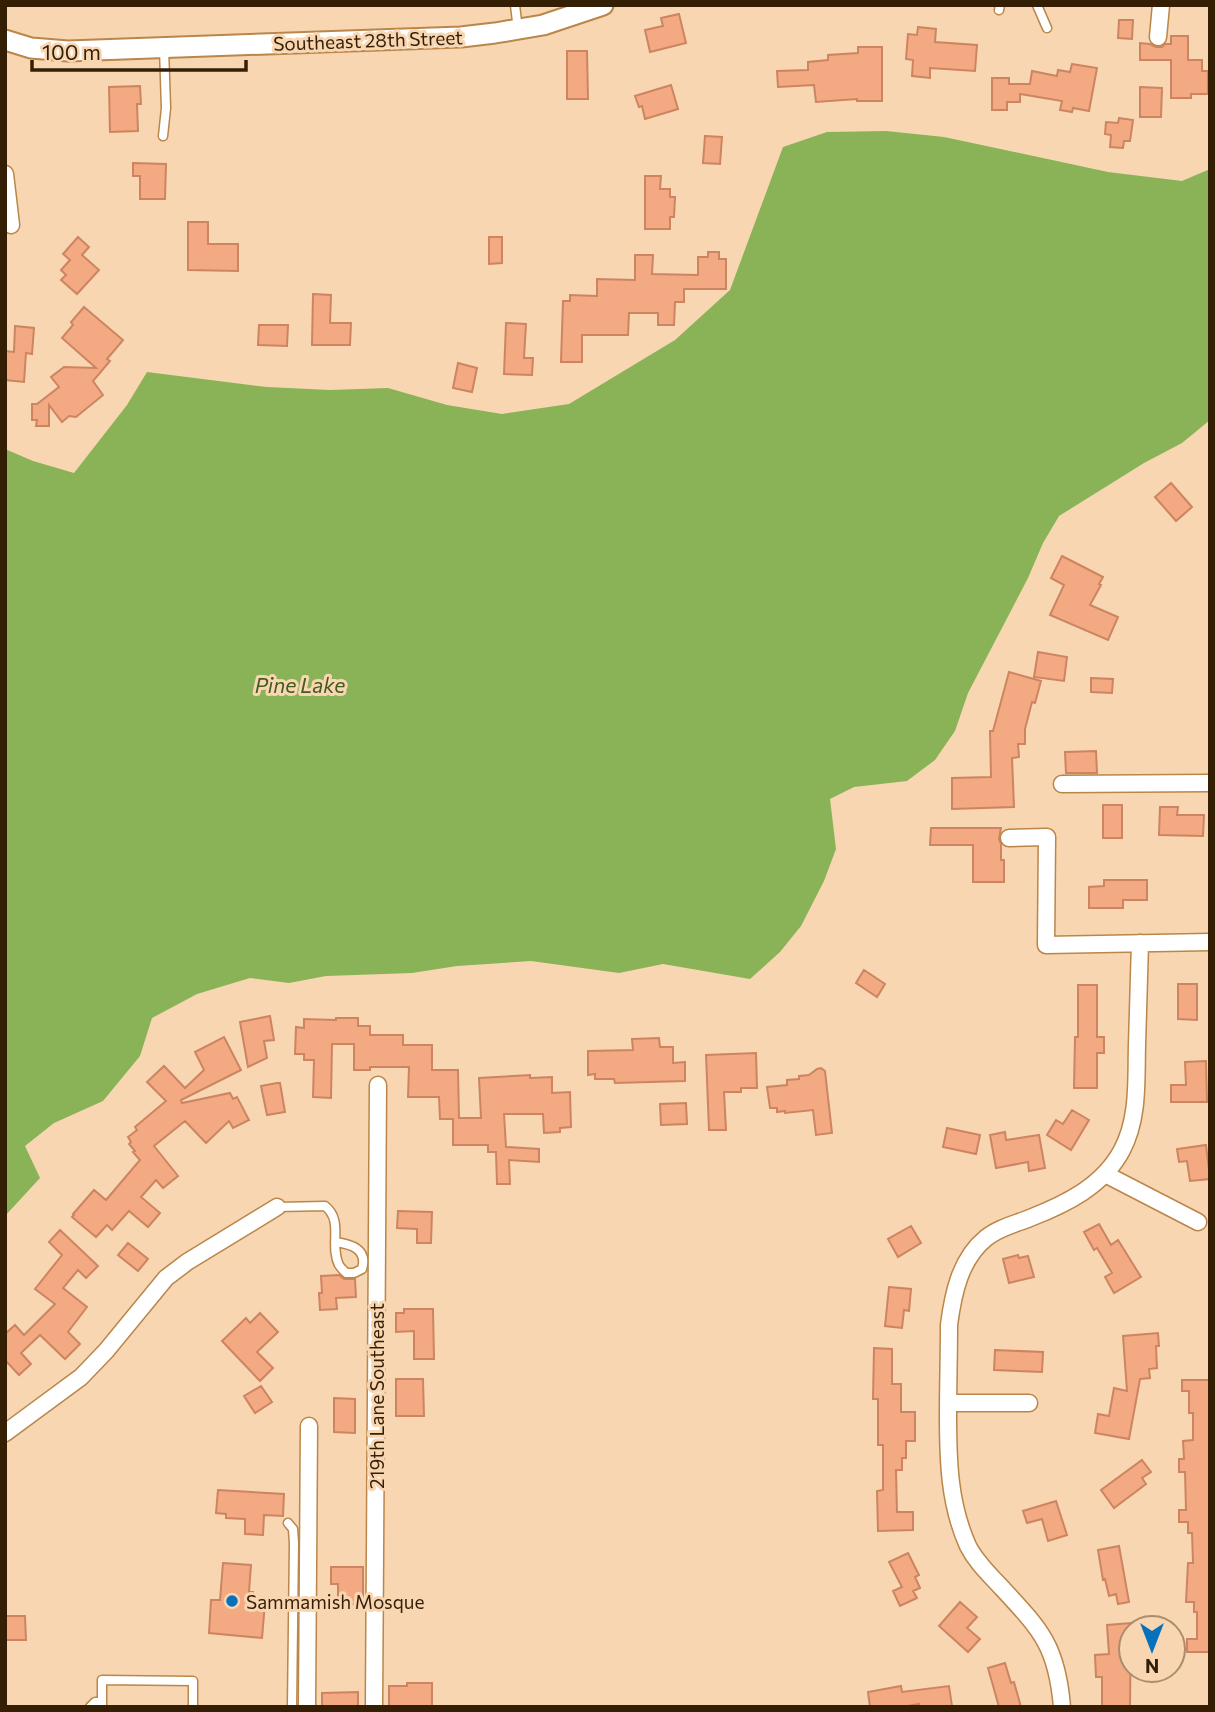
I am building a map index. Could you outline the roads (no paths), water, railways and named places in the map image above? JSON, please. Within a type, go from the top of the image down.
[{"type":"street","name":"Southeast 28th Street","points":[[5,40],[46,51],[461,37],[552,23],[603,5]]},
{"type":"street","points":[[1158,37],[1161,5]]},
{"type":"street","points":[[5,174],[11,225]]},
{"type":"street","points":[[1062,784],[1210,783]]},
{"type":"street","points":[[1009,838],[1047,837],[1046,945],[1210,942]]},
{"type":"street","points":[[1062,1707],[1056,1667],[1048,1644],[1039,1629],[980,1564],[959,1523],[948,1467],[951,1304],[957,1283],[976,1248],[987,1237],[1060,1206],[1085,1191],[1105,1174],[1124,1147],[1135,1109],[1140,943]]},
{"type":"street","name":"219th Lane Southeast","points":[[374,1707],[378,1085]]},
{"type":"street","points":[[1105,1174],[1198,1222]]},
{"type":"street","points":[[5,1433],[81,1377],[166,1278],[187,1262],[278,1207]]},
{"type":"street","points":[[948,1403],[1030,1403]]},
{"type":"street","points":[[307,1707],[309,1426]]},
{"type":"lane","points":[[515,5],[518,30]]},
{"type":"lane","points":[[1037,5],[1047,29]]},
{"type":"lane","points":[[163,136],[166,108],[164,48]]},
{"type":"lane","points":[[278,1207],[325,1206],[331,1211],[335,1221],[335,1242]]},
{"type":"lane","points":[[288,1523],[293,1529],[294,1544],[292,1707]]},
{"type":"lane","points":[[90,1707],[95,1702],[102,1704],[102,1680],[193,1681],[193,1707]]},
{"type":"water","name":"Pine Lake","points":[[886,131],[944,137],[1108,172],[1182,181],[1210,169],[1210,420],[1182,443],[1144,463],[1059,516],[968,693],[955,731],[935,760],[907,781],[854,787],[830,799],[836,849],[824,881],[801,926],[780,952],[750,979],[663,964],[619,973],[531,961],[457,966],[412,973],[326,976],[289,983],[250,978],[197,994],[152,1018],[140,1056],[103,1101],[54,1123],[25,1146],[40,1178],[5,1216],[5,449],[33,461],[74,473],[127,405],[147,372],[267,387],[330,390],[388,388],[447,405],[502,414],[569,404],[675,340],[730,290],[783,147],[827,132]]},
{"type":"place","name":"Sammamish Mosque","points":[[232,1601]]}]
